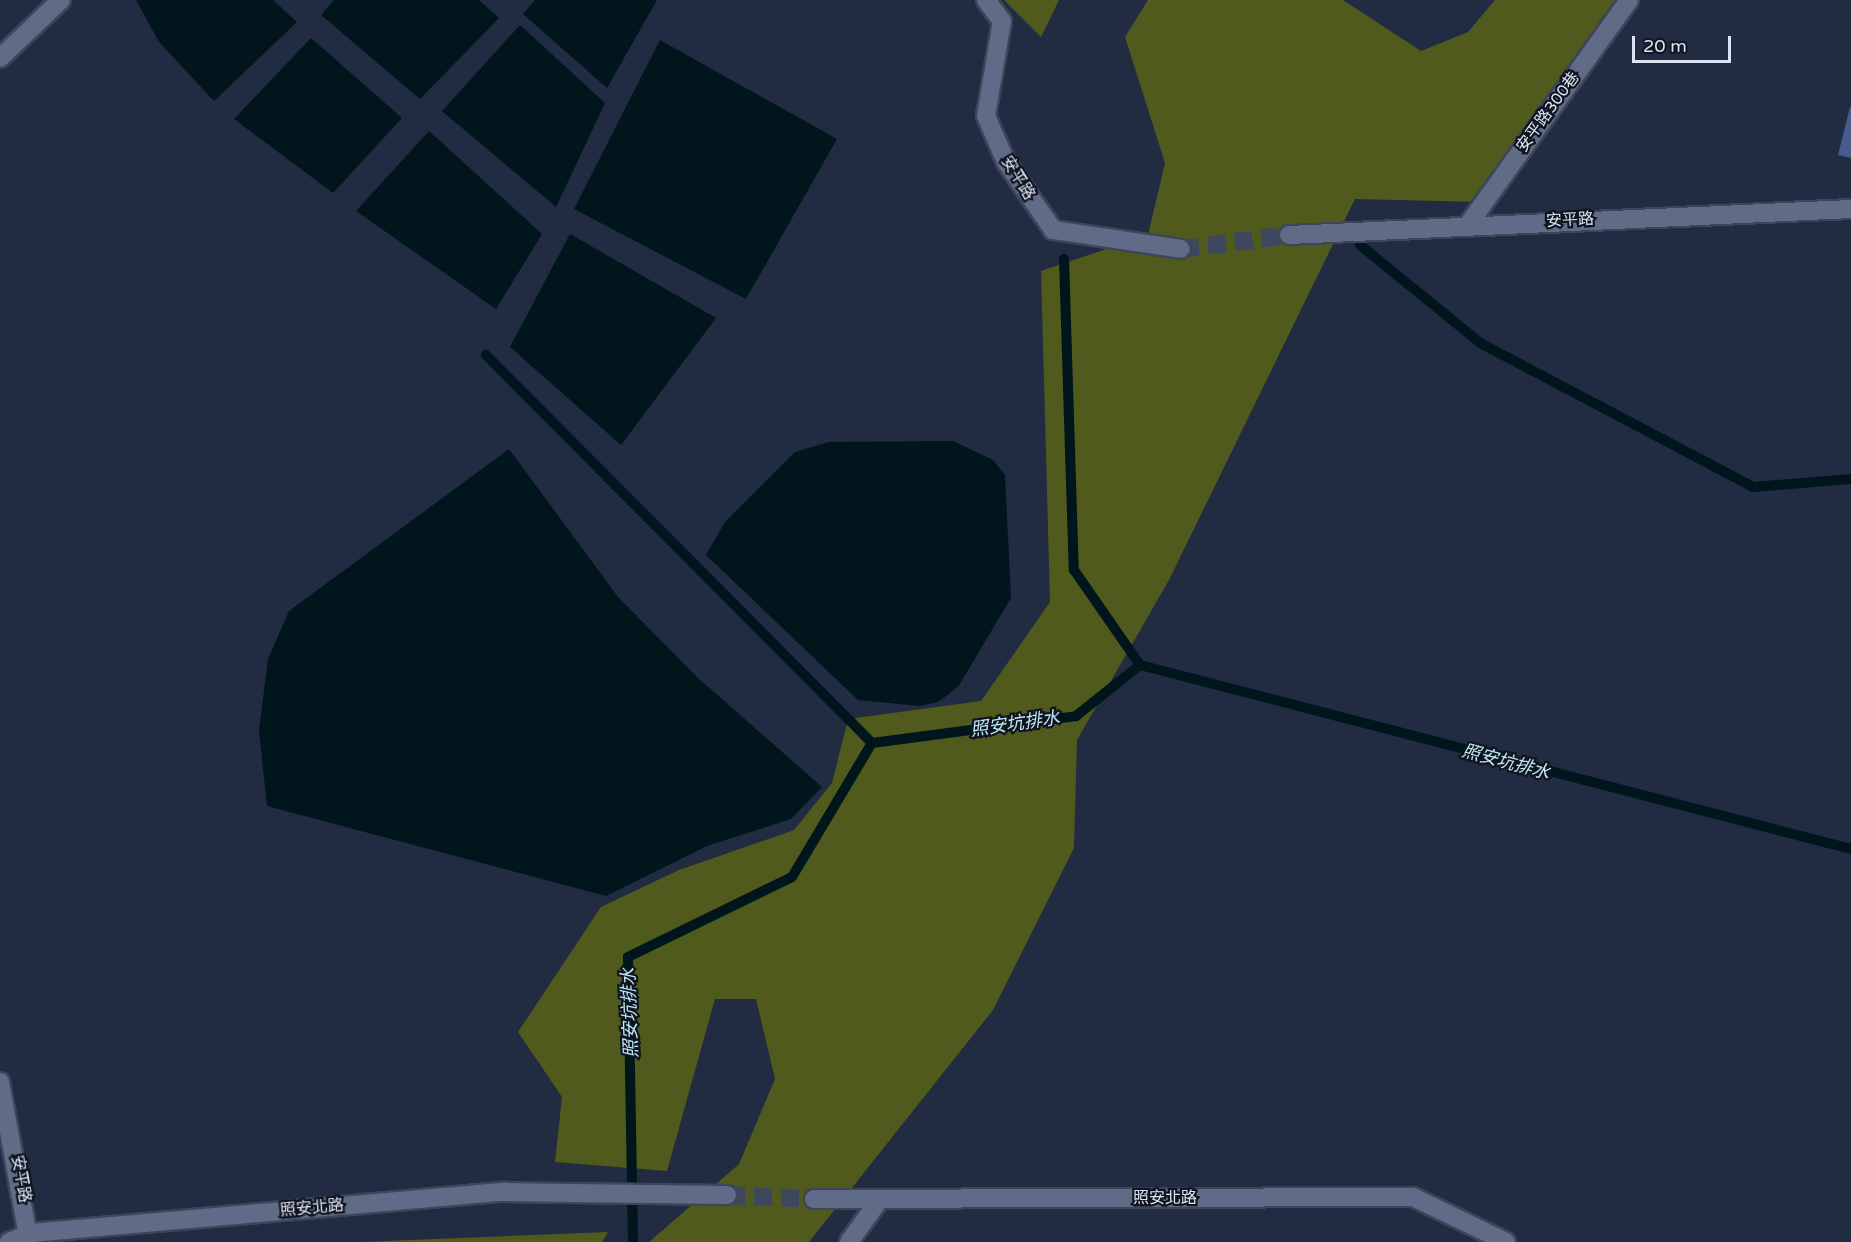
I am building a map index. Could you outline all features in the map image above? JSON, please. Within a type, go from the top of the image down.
[{"type":"street","points":[[0,58],[61,0]]},
{"type":"street","name":"安平路","points":[[986,0],[1002,21],[986,116],[1006,162],[1053,230],[1181,249]]},
{"type":"street","name":"安平路300巷","points":[[1468,225],[1629,0]]},
{"type":"street","name":"安平路","points":[[1289,236],[1468,225],[1851,209]]},
{"type":"street","name":"安平路","points":[[0,1082],[30,1238]]},
{"type":"street","name":"照安北路","points":[[9,1242],[30,1238],[504,1192],[727,1195]]},
{"type":"street","name":"照安北路","points":[[814,1199],[1413,1197],[1506,1242]]},
{"type":"street","points":[[849,1242],[880,1199]]},
{"type":"green space","points":[[1004,0],[1059,0],[1041,37]]},
{"type":"green space","points":[[1148,0],[1343,0],[1421,51],[1468,32],[1495,0],[1633,0],[1482,202],[1355,199],[1169,580],[1077,740],[1074,848],[993,1010],[809,1242],[649,1242],[739,1164],[775,1079],[756,999],[715,999],[667,1171],[555,1162],[562,1097],[518,1032],[601,907],[679,870],[794,830],[832,783],[848,719],[981,701],[1050,602],[1041,271],[1148,235],[1165,163],[1125,37]]},
{"type":"green space","points":[[608,1232],[602,1242],[360,1242]]},
{"type":"water","points":[[136,0],[273,0],[297,22],[214,101],[159,42]]},
{"type":"water","points":[[334,0],[479,0],[499,18],[420,99],[321,15]]},
{"type":"water","points":[[535,0],[657,0],[607,88],[523,14]]},
{"type":"water","points":[[520,25],[605,103],[556,207],[442,111]]},
{"type":"water","points":[[311,38],[402,118],[333,193],[234,119]]},
{"type":"water","points":[[660,40],[837,139],[746,299],[574,209]]},
{"type":"water","points":[[429,131],[542,234],[496,309],[356,211]]},
{"type":"water","points":[[570,234],[716,318],[621,445],[510,347]]},
{"type":"water","points":[[953,441],[993,460],[1005,475],[1011,598],[958,687],[938,702],[920,706],[858,700],[706,555],[725,522],[795,452],[829,442]]},
{"type":"water","points":[[509,449],[618,597],[697,677],[822,787],[791,819],[707,846],[606,896],[267,806],[259,731],[268,659],[289,611]]},
{"type":"building","points":[[1851,107],[1851,158],[1838,155]]},
{"type":"waterway","points":[[1360,245],[1482,344],[1753,487],[1851,479]]},
{"type":"waterway","points":[[1064,259],[1074,570],[1140,665]]},
{"type":"waterway","points":[[486,355],[872,743]]},
{"type":"waterway","name":"照安坑排水","points":[[633,1242],[628,957],[792,877],[872,743],[1076,716],[1140,665],[1851,849]]},
{"type":"tunnel","points":[[1181,249],[1289,235]]},
{"type":"tunnel","points":[[727,1195],[814,1199]]}]
